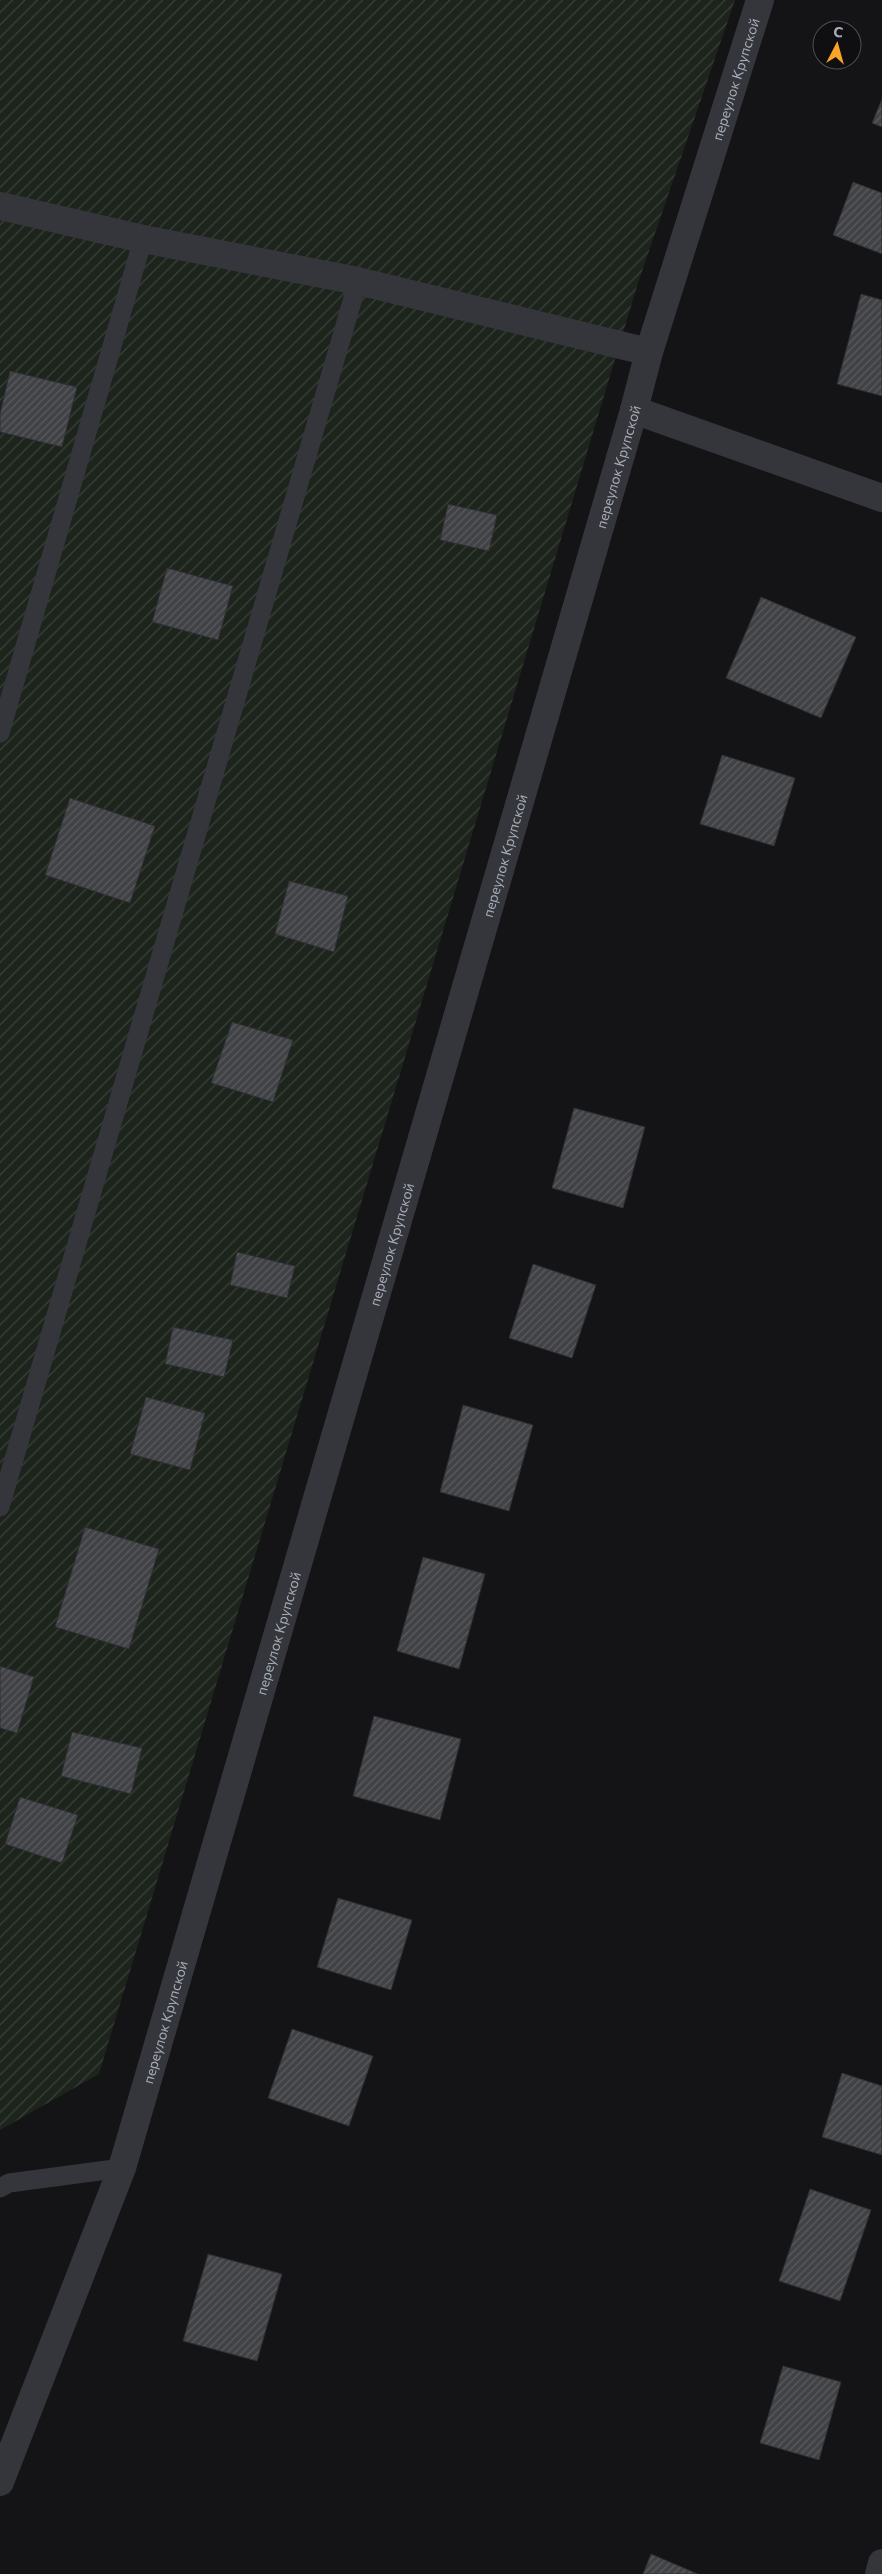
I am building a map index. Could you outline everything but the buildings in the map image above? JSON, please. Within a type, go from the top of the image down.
[{"type":"street","name":"переулок Крупской","points":[[0,2482],[122,2168],[634,410],[649,352],[760,0]]},
{"type":"street","points":[[0,206],[143,239],[358,281],[649,352]]},
{"type":"street","points":[[634,410],[882,498]]},
{"type":"street","points":[[879,2574],[882,2563]]},
{"type":"lane","points":[[0,733],[143,239]]},
{"type":"lane","points":[[0,1507],[358,281]]},
{"type":"lane","points":[[0,2188],[9,2183],[122,2168]]},
{"type":"shaded area","points":[[0,0],[735,0],[638,283],[99,2074],[0,2130]]}]
